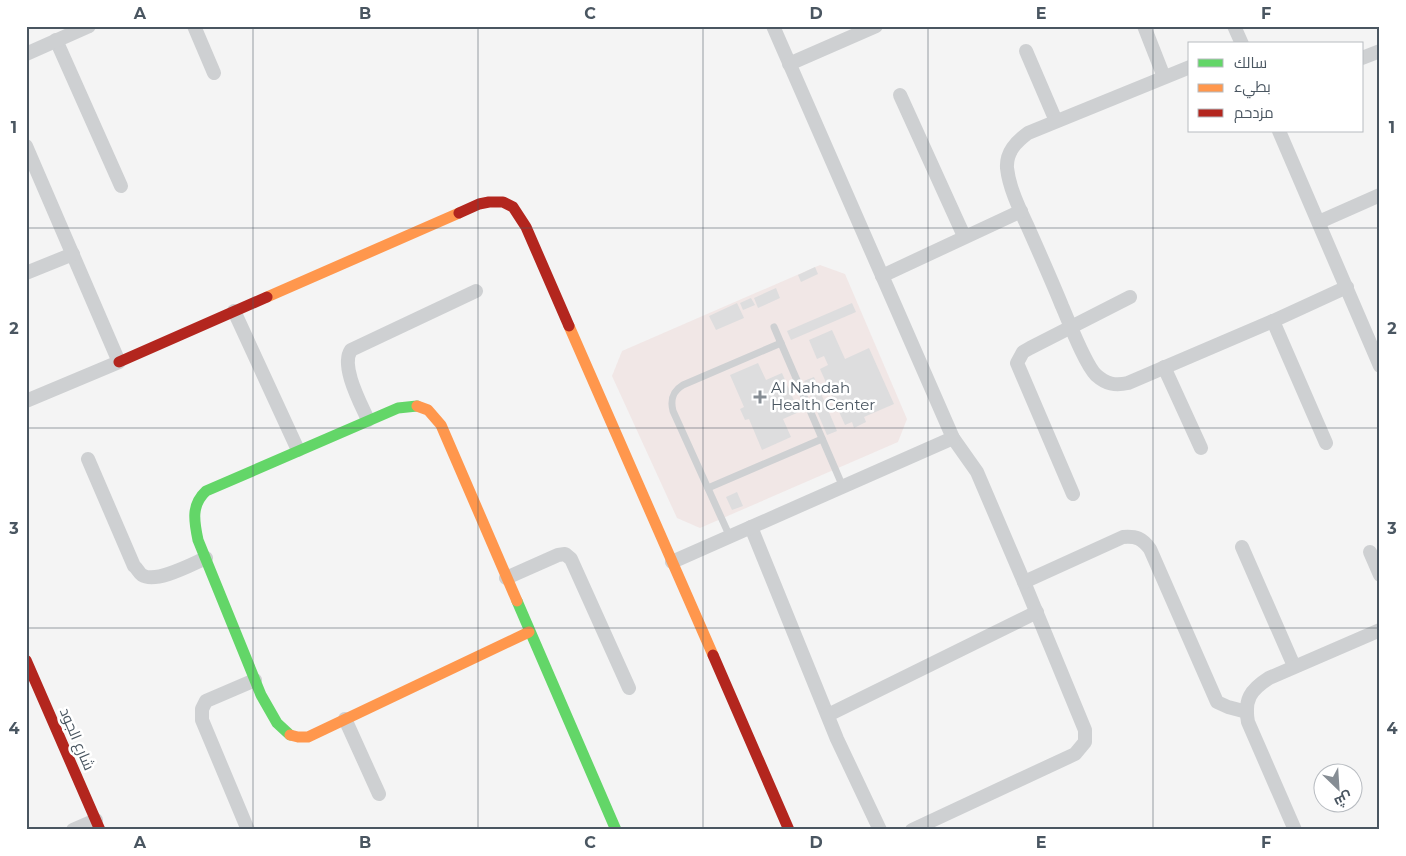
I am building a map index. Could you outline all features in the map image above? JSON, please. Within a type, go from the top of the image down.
[{"type":"street","points":[[26,54],[89,26]]},
{"type":"street","points":[[194,26],[214,72]]},
{"type":"street","points":[[773,26],[953,438],[976,472],[1037,612],[1085,730],[1085,742],[1075,754],[912,830]]},
{"type":"street","points":[[789,64],[876,26]]},
{"type":"street","points":[[1144,26],[1164,77]]},
{"type":"street","points":[[1234,26],[1241,42]]},
{"type":"street","points":[[56,40],[121,186]]},
{"type":"street","points":[[1026,51],[1056,121]]},
{"type":"street","points":[[1364,57],[1380,51]]},
{"type":"street","points":[[1188,67],[1028,133],[1018,140],[1008,157],[1010,181],[1021,211],[1071,327],[1095,375],[1110,384],[1128,383],[1273,321],[1346,287]]},
{"type":"street","points":[[900,95],[964,236]]},
{"type":"street","points":[[1279,132],[1380,366]]},
{"type":"street","points":[[26,146],[120,362]]},
{"type":"street","points":[[1319,222],[1380,195]]},
{"type":"street","points":[[26,401],[120,362],[480,204],[497,200],[507,203],[516,209],[526,227],[789,830]]},
{"type":"street","points":[[882,276],[1021,211]]},
{"type":"street","points":[[26,273],[73,254]]},
{"type":"street","points":[[368,420],[349,371],[347,362],[352,350],[476,291]]},
{"type":"street","points":[[1073,494],[1017,363],[1023,352],[1130,297]]},
{"type":"street","points":[[234,311],[298,450]]},
{"type":"street","points":[[1273,321],[1326,443]]},
{"type":"street","points":[[1164,367],[1201,448]]},
{"type":"street","points":[[529,632],[308,737],[298,738],[291,736],[275,720],[255,680],[198,540],[194,507],[198,497],[206,491],[368,420],[411,405],[419,405],[426,408],[441,425],[616,830]]},
{"type":"street","points":[[672,562],[953,438]]},
{"type":"street","points":[[88,459],[134,566],[142,575],[152,578],[164,576],[206,558]]},
{"type":"street","points":[[751,527],[837,739],[880,830]]},
{"type":"street","points":[[1024,582],[1123,538],[1133,536],[1143,540],[1150,549],[1217,702],[1228,708],[1247,712]]},
{"type":"street","points":[[1242,547],[1294,666]]},
{"type":"street","points":[[1370,552],[1380,575]]},
{"type":"street","points":[[506,578],[558,555],[565,554],[571,559],[629,688]]},
{"type":"street","points":[[828,715],[1037,612]]},
{"type":"street","points":[[1295,830],[1252,733],[1247,712],[1251,694],[1256,686],[1269,678],[1380,630]]},
{"type":"street","name":"شارع الجود","points":[[27,663],[98,825]]},
{"type":"street","points":[[248,830],[202,720],[202,709],[206,701],[255,680]]},
{"type":"street","points":[[345,719],[379,794]]},
{"type":"street","points":[[73,830],[98,825]]},
{"type":"lane","points":[[774,327],[843,487]]},
{"type":"lane","points":[[730,537],[673,411],[672,399],[674,393],[683,385],[781,343]]},
{"type":"lane","points":[[708,488],[822,439]]},
{"type":"shaded area","name":"Al Nahdah Health Center","points":[[820,265],[845,274],[907,419],[898,442],[700,528],[677,518],[612,376],[622,351]]},
{"type":"building","points":[[815,267],[818,274],[801,282],[798,275]]},
{"type":"building","points":[[776,288],[780,298],[758,308],[754,298]]},
{"type":"building","points":[[751,298],[755,305],[743,310],[740,303]]},
{"type":"building","points":[[737,303],[744,318],[716,330],[709,316]]},
{"type":"building","points":[[852,303],[856,312],[791,340],[787,331]]},
{"type":"building","points":[[832,330],[845,359],[869,348],[894,404],[864,417],[866,422],[854,428],[852,422],[845,425],[820,369],[828,365],[824,356],[817,359],[809,340]]},
{"type":"building","points":[[758,363],[766,380],[782,373],[799,412],[783,419],[791,437],[762,450],[749,419],[745,420],[740,409],[744,407],[730,375]]},
{"type":"building","points":[[814,377],[837,431],[827,435],[804,381]]},
{"type":"building","points":[[737,492],[743,506],[732,510],[726,497]]},
{"type":"traffic: fast","points":[[290,735],[277,723],[261,695],[198,540],[195,526],[198,502],[206,491],[398,408],[417,406]]},
{"type":"traffic: fast","points":[[517,601],[616,830]]},
{"type":"traffic: slow","points":[[267,297],[459,213]]},
{"type":"traffic: slow","points":[[569,326],[713,655]]},
{"type":"traffic: slow","points":[[417,406],[428,410],[441,425],[517,601]]},
{"type":"traffic: slow","points":[[290,735],[308,737],[529,632]]},
{"type":"traffic: jam","points":[[459,213],[479,204],[489,202],[503,202],[513,207],[526,227],[569,326]]},
{"type":"traffic: jam","points":[[119,362],[267,297]]},
{"type":"traffic: jam","points":[[713,655],[789,830]]},
{"type":"traffic: jam","points":[[26,660],[100,830]]},
{"type":"place","name":"Al Nahdah Health Center","points":[[760,397]]}]
